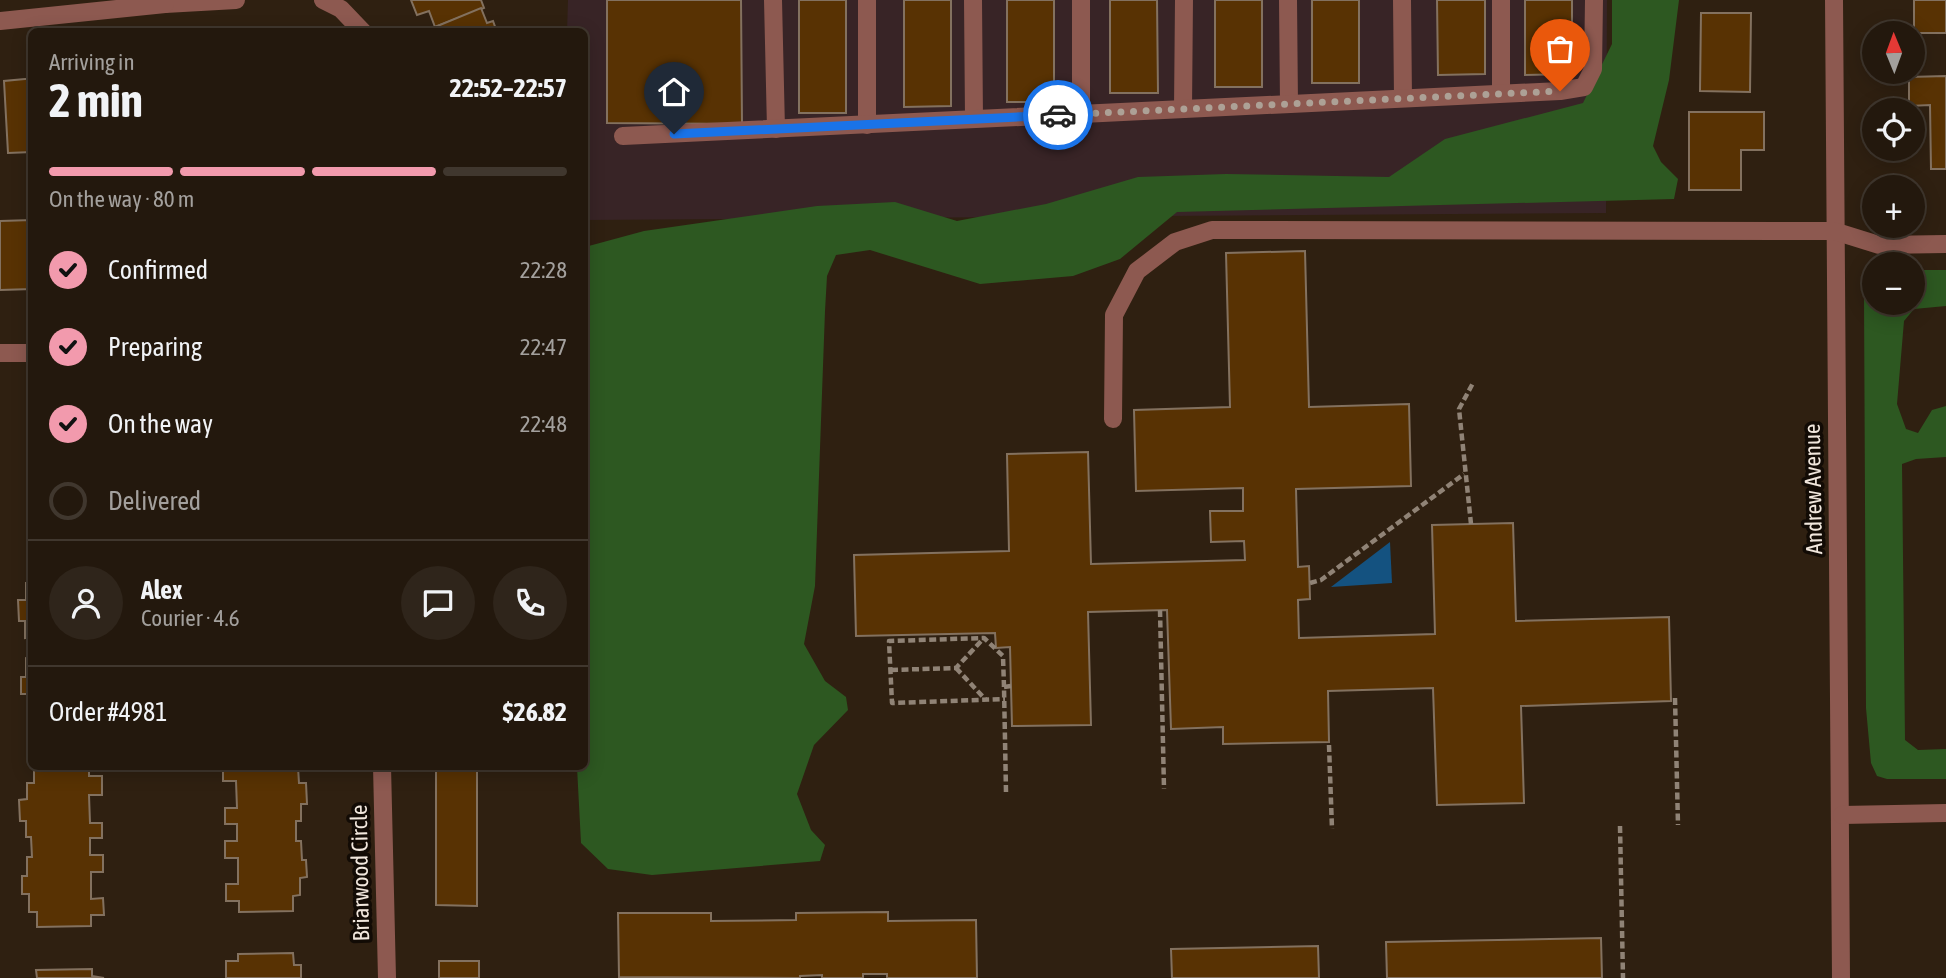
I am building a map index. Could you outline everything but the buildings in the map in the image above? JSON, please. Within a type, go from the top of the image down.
[{"type":"street","points":[[0,21],[165,2],[236,0]]},
{"type":"street","points":[[323,0],[341,9],[359,28]]},
{"type":"street","points":[[773,0],[776,129]]},
{"type":"street","points":[[867,0],[867,125]]},
{"type":"street","points":[[973,0],[974,119]]},
{"type":"street","points":[[1081,0],[1081,114]]},
{"type":"street","points":[[1183,109],[1184,0]]},
{"type":"street","points":[[1288,0],[1289,104]]},
{"type":"street","points":[[1402,0],[1403,98]]},
{"type":"street","points":[[1501,0],[1501,93]]},
{"type":"street","points":[[623,136],[1584,87],[1593,69],[1594,0]]},
{"type":"street","name":"Andrew Avenue","points":[[1834,0],[1842,815],[1841,978]]},
{"type":"street","points":[[1113,419],[1114,315],[1138,271],[1175,242],[1212,230],[1835,231],[1880,245],[1946,244]]},
{"type":"street","points":[[0,353],[28,353]]},
{"type":"street","name":"Briarwood Circle","points":[[382,770],[387,978]]},
{"type":"street","points":[[1842,815],[1946,813]]},
{"type":"path","points":[[1471,524],[1459,409],[1473,383]]},
{"type":"path","points":[[1310,583],[1321,580],[1464,474]]},
{"type":"path","points":[[1160,610],[1164,789]]},
{"type":"path","points":[[891,670],[956,668],[984,638]]},
{"type":"path","points":[[1005,699],[892,703],[889,641],[984,638],[1003,656],[1005,699],[1006,792]]},
{"type":"path","points":[[956,668],[986,700]]},
{"type":"path","points":[[1004,687],[1011,686]]},
{"type":"path","points":[[1675,698],[1678,825]]},
{"type":"path","points":[[1329,745],[1332,829]]},
{"type":"path","points":[[1620,826],[1623,978]]},
{"type":"shaded area","points":[[568,0],[1607,0],[1606,213],[588,220],[588,28],[567,28]]},
{"type":"green space","points":[[1612,0],[1679,0],[1669,80],[1653,146],[1661,162],[1678,179],[1674,199],[1177,212],[1120,259],[1073,276],[980,284],[870,250],[836,255],[827,276],[815,586],[804,644],[825,681],[846,697],[848,710],[814,745],[797,794],[811,830],[825,845],[820,861],[652,875],[608,869],[581,843],[577,770],[588,770],[588,246],[644,231],[817,206],[895,202],[957,221],[1046,204],[1138,177],[1226,174],[1389,177],[1445,139],[1583,103],[1612,44]]},
{"type":"green space","points":[[1925,270],[1946,270],[1946,306],[1925,308]]},
{"type":"green space","points":[[1864,315],[1909,315],[1904,321],[1897,404],[1906,429],[1918,433],[1932,410],[1946,406],[1946,457],[1916,459],[1902,464],[1905,740],[1918,750],[1946,749],[1946,779],[1887,779],[1877,776],[1871,763],[1866,708]]},
{"type":"water","points":[[1390,542],[1392,583],[1331,587]]},
{"type":"way so far","points":[[1058,115],[1560,91]]},
{"type":"route","points":[[674,134],[1058,115]]}]
